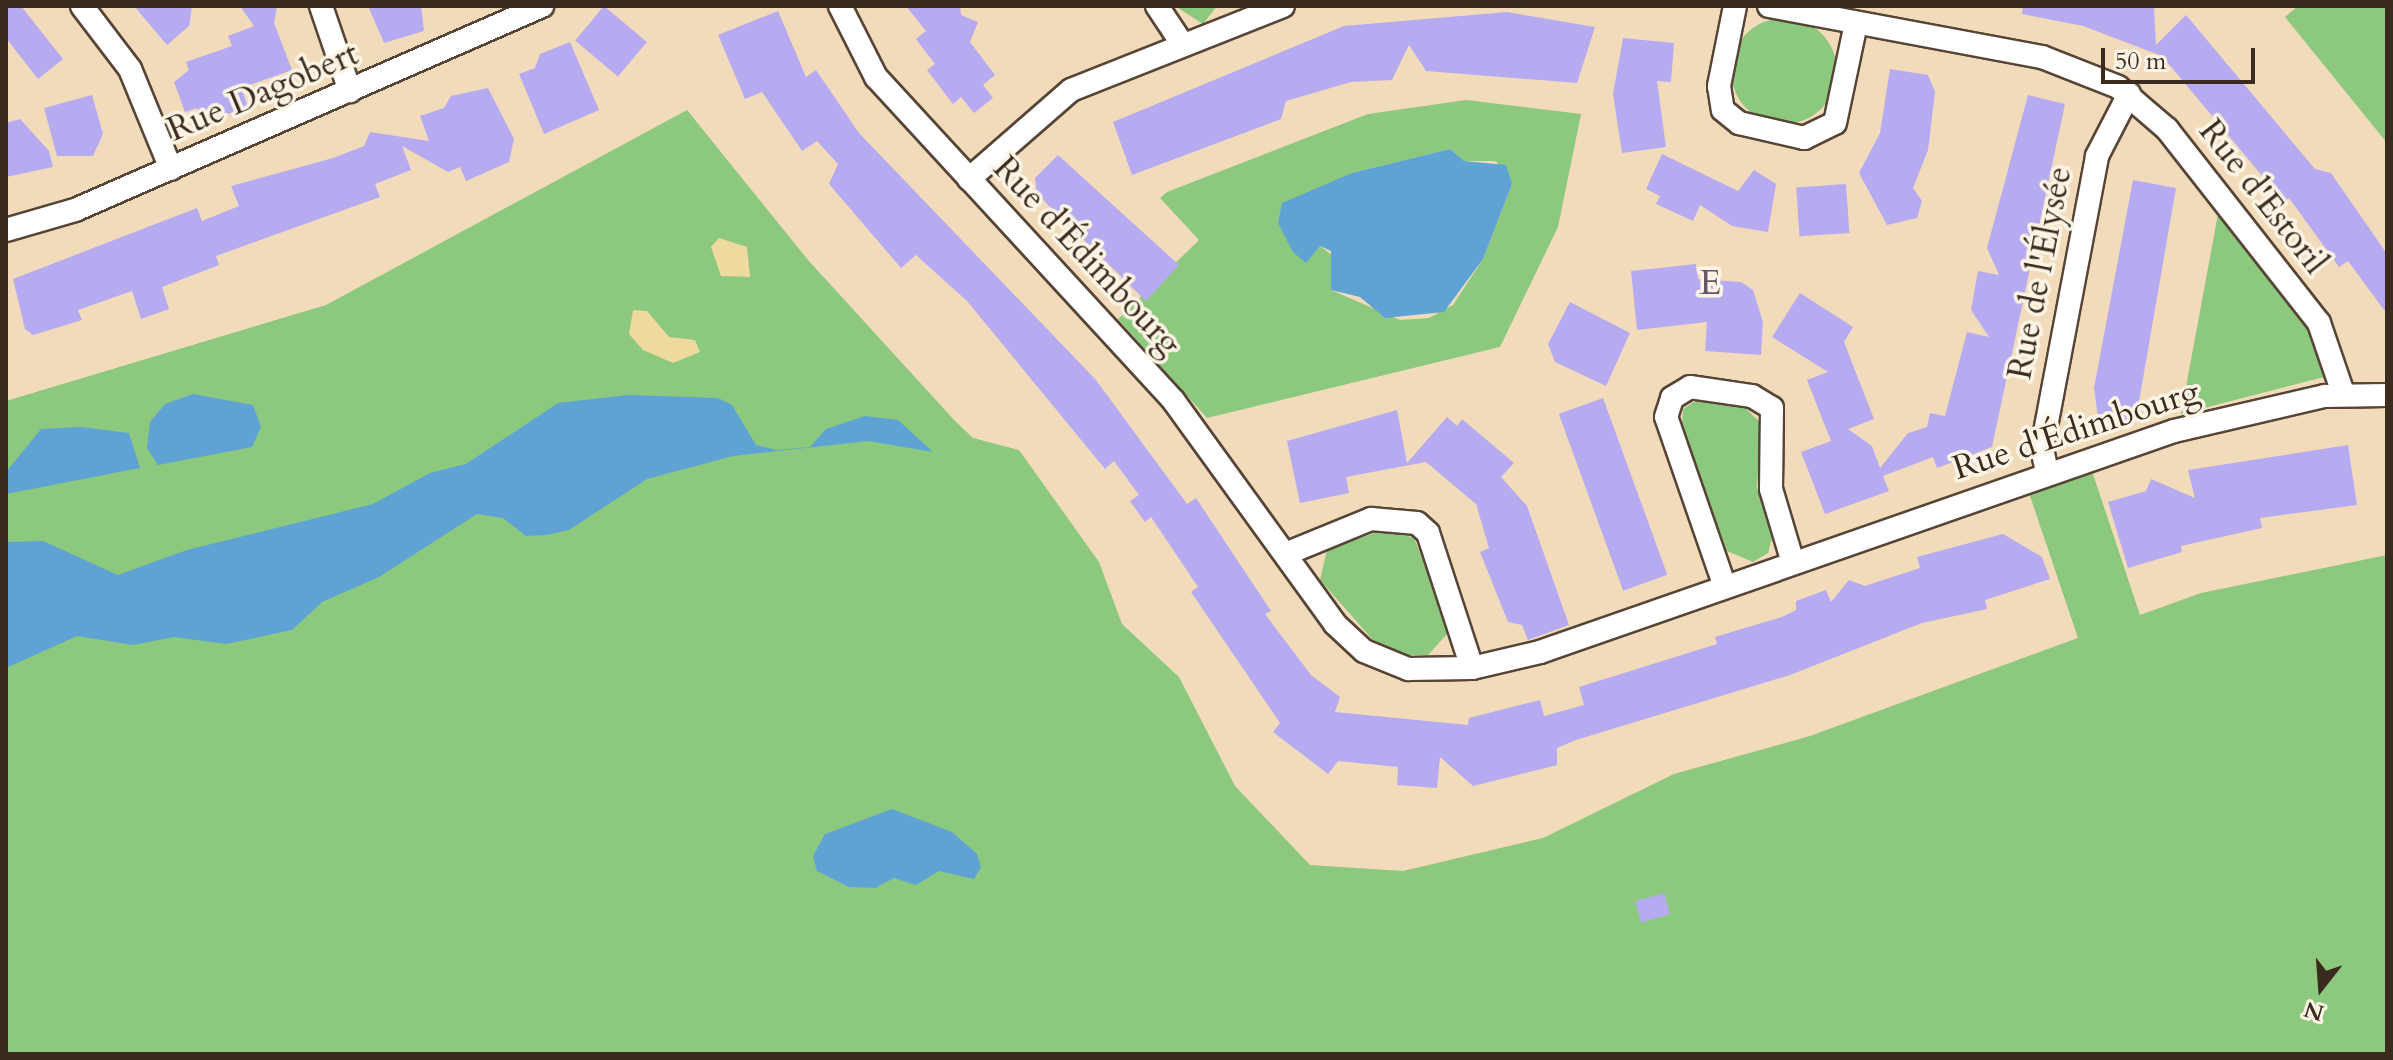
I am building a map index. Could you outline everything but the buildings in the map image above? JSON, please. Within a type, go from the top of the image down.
[{"type":"street","points":[[82,6],[130,69],[171,169]]},
{"type":"street","points":[[321,6],[350,91]]},
{"type":"street","name":"Rue Dagobert","points":[[6,230],[171,169],[542,6]]},
{"type":"street","name":"Rue d'Édimbourg","points":[[840,6],[876,77],[1173,400],[1288,553],[1335,624],[1364,651],[1408,669],[1472,668],[1725,587],[2047,472],[2188,427],[2343,393],[2387,395]]},
{"type":"street","points":[[1157,6],[1183,45]]},
{"type":"street","points":[[969,179],[1071,90],[1183,45],[1237,14],[1283,6]]},
{"type":"street","points":[[1735,6],[1719,86],[1723,110],[1739,123],[1804,138],[1835,123],[1856,23]]},
{"type":"street","name":"Rue d'Estoril","points":[[1769,6],[2063,62],[2129,94],[2167,129],[2319,323],[2343,393]]},
{"type":"street","name":"Rue de l'Élysée","points":[[2047,472],[2044,436],[2097,156],[2129,94]]},
{"type":"street","points":[[1725,587],[1666,417],[1680,391],[1701,386],[1752,396],[1772,408],[1771,489],[1793,563]]},
{"type":"street","points":[[1288,553],[1371,519],[1417,523],[1428,533],[1472,668]]},
{"type":"green space","points":[[1175,6],[1217,6],[1203,24]]},
{"type":"green space","points":[[2298,6],[2387,6],[2387,143],[2285,17]]},
{"type":"green space","points":[[1784,18],[1804,22],[1821,34],[1833,51],[1837,71],[1833,91],[1821,108],[1804,120],[1784,124],[1764,120],[1747,108],[1735,91],[1731,71],[1735,51],[1747,34],[1764,22]]},
{"type":"green space","points":[[1466,100],[1581,114],[1558,227],[1500,347],[1207,418],[1118,319],[1199,240],[1160,198],[1167,192],[1368,114]],"holes":[[[1450,149],[1464,161],[1496,161],[1512,184],[1483,259],[1453,305],[1429,318],[1400,320],[1331,290],[1336,258],[1320,246],[1313,250],[1352,173]]]},
{"type":"green space","points":[[687,110],[808,260],[955,421],[973,438],[1019,450],[1099,562],[1122,624],[1179,677],[1235,786],[1310,865],[1403,871],[1543,838],[1674,774],[1810,736],[2078,638],[2029,493],[2092,471],[2140,615],[2201,593],[2387,555],[2387,1054],[6,1054],[6,401],[326,305]]},
{"type":"green space","points":[[2218,214],[2310,333],[2324,377],[2181,414]]},
{"type":"green space","points":[[1700,398],[1743,406],[1762,424],[1757,487],[1772,538],[1768,553],[1753,562],[1727,551],[1682,425],[1683,409]]},
{"type":"green space","points":[[1386,529],[1414,538],[1441,605],[1447,634],[1428,655],[1406,655],[1373,640],[1320,580],[1327,550]]},
{"type":"sand","points":[[719,238],[747,247],[750,277],[721,276],[711,247]]},
{"type":"sand","points":[[633,310],[647,311],[669,337],[695,340],[700,352],[673,363],[643,350],[629,334]]},
{"type":"water","points":[[1450,149],[1464,161],[1506,165],[1512,184],[1483,259],[1444,312],[1385,318],[1360,297],[1331,290],[1331,251],[1320,246],[1306,263],[1293,252],[1278,223],[1282,203],[1352,173]]},
{"type":"water","points":[[193,394],[253,405],[261,427],[252,447],[158,465],[147,448],[150,422],[165,404]]},
{"type":"water","points":[[628,395],[718,398],[732,405],[756,445],[777,450],[810,447],[826,429],[865,416],[898,420],[933,452],[868,441],[733,456],[647,479],[569,530],[546,535],[526,536],[503,518],[477,514],[379,577],[322,602],[292,630],[226,644],[174,637],[133,645],[77,636],[6,668],[6,542],[43,541],[118,575],[187,550],[373,504],[430,473],[466,464],[558,403]]},
{"type":"water","points":[[81,427],[129,433],[140,468],[6,494],[6,472],[41,429]]},
{"type":"water","points":[[892,809],[952,832],[977,854],[981,867],[974,879],[939,871],[916,885],[894,878],[875,888],[849,887],[817,871],[813,856],[825,834]]},
{"type":"district","name":"E","points":[[1711,283]]}]
